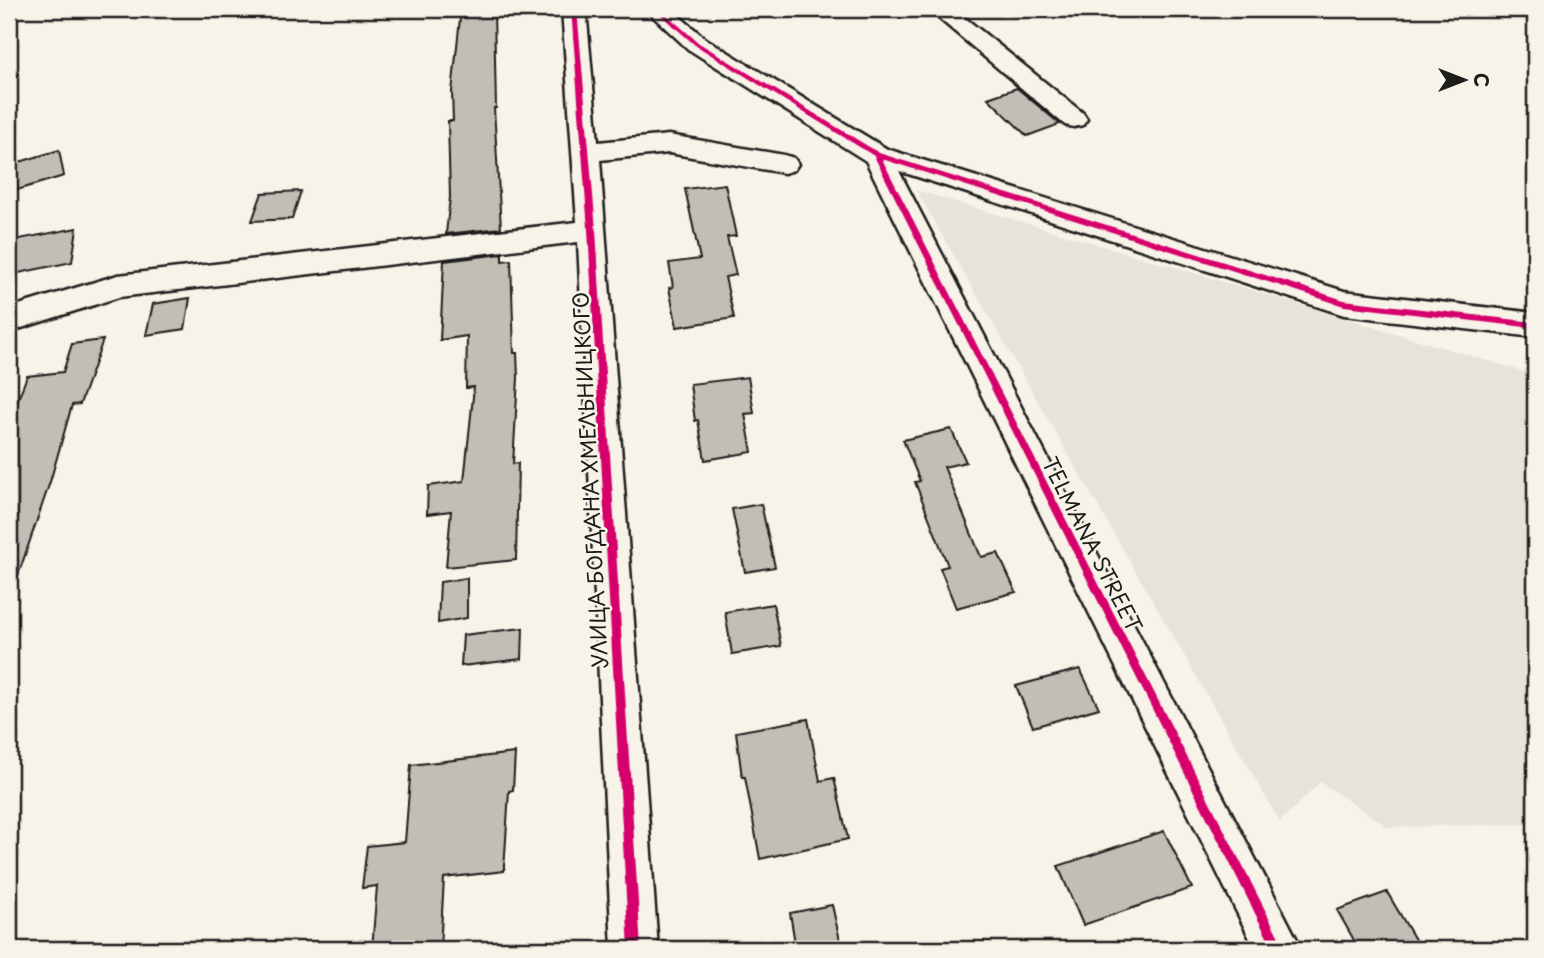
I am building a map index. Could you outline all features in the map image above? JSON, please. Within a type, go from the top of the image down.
[{"type":"street","name":"УЛИЦА БОГДАНА ХМЕЛЬНИЦКОГО","points":[[574,9],[592,230],[635,949]]},
{"type":"street","points":[[657,9],[697,44],[877,155],[1344,303],[1535,325]]},
{"type":"street","points":[[940,9],[1074,119]]},
{"type":"street","points":[[586,152],[669,144],[784,164]]},
{"type":"street","name":"TELMANA STREET","points":[[877,155],[1279,949]]},
{"type":"street","points":[[9,320],[118,286],[592,230]]},
{"type":"shaded area","points":[[916,190],[1535,375],[1535,824],[1388,827],[1320,782],[1280,822]]},
{"type":"building","points":[[461,9],[494,9],[494,108],[501,228],[446,234],[450,197],[448,121],[453,121],[452,92]]},
{"type":"building","points":[[1017,88],[1060,124],[1027,136],[988,98]]},
{"type":"building","points":[[59,150],[64,176],[17,190],[13,164]]},
{"type":"building","points":[[725,184],[736,236],[727,237],[736,275],[725,277],[734,318],[677,327],[669,288],[673,287],[669,263],[700,259],[685,189]]},
{"type":"building","points":[[301,191],[292,219],[252,221],[262,193]]},
{"type":"building","points":[[77,228],[72,262],[9,275],[14,240]]},
{"type":"building","points":[[502,254],[502,261],[511,260],[514,353],[517,353],[513,464],[518,463],[516,560],[446,567],[451,511],[427,514],[428,486],[464,481],[474,387],[466,388],[467,336],[440,340],[444,261]]},
{"type":"building","points":[[190,298],[185,329],[146,335],[153,304]]},
{"type":"building","points":[[103,340],[80,404],[72,405],[50,482],[13,590],[9,589],[9,423],[27,376],[63,372],[72,344]]},
{"type":"building","points":[[748,377],[754,413],[745,414],[752,452],[705,460],[698,420],[695,421],[690,384]]},
{"type":"building","points":[[951,429],[966,462],[944,467],[981,557],[998,553],[1016,592],[956,608],[940,568],[948,566],[915,482],[920,481],[903,440]]},
{"type":"building","points":[[761,504],[775,567],[745,572],[732,509]]},
{"type":"building","points":[[467,578],[467,618],[438,623],[440,582]]},
{"type":"building","points":[[773,604],[781,646],[732,654],[725,612]]},
{"type":"building","points":[[523,628],[522,659],[461,666],[463,635]]},
{"type":"building","points":[[1080,669],[1099,708],[1033,727],[1016,686]]},
{"type":"building","points":[[808,719],[820,781],[834,778],[848,839],[760,859],[745,777],[742,777],[736,732]]},
{"type":"building","points":[[515,753],[513,790],[509,791],[504,871],[444,878],[440,949],[372,949],[377,886],[362,888],[367,846],[405,842],[411,765]]},
{"type":"building","points":[[1164,831],[1192,888],[1083,925],[1058,866]]},
{"type":"building","points":[[1387,892],[1417,943],[1398,949],[1359,949],[1337,910]]},
{"type":"building","points":[[832,905],[842,949],[796,949],[790,913]]},
{"type":"cycle path","points":[[574,9],[592,230],[635,949]]},
{"type":"cycle path","points":[[657,9],[697,44],[877,155],[1344,303],[1535,325]]},
{"type":"cycle path","points":[[877,155],[1279,949]]}]
